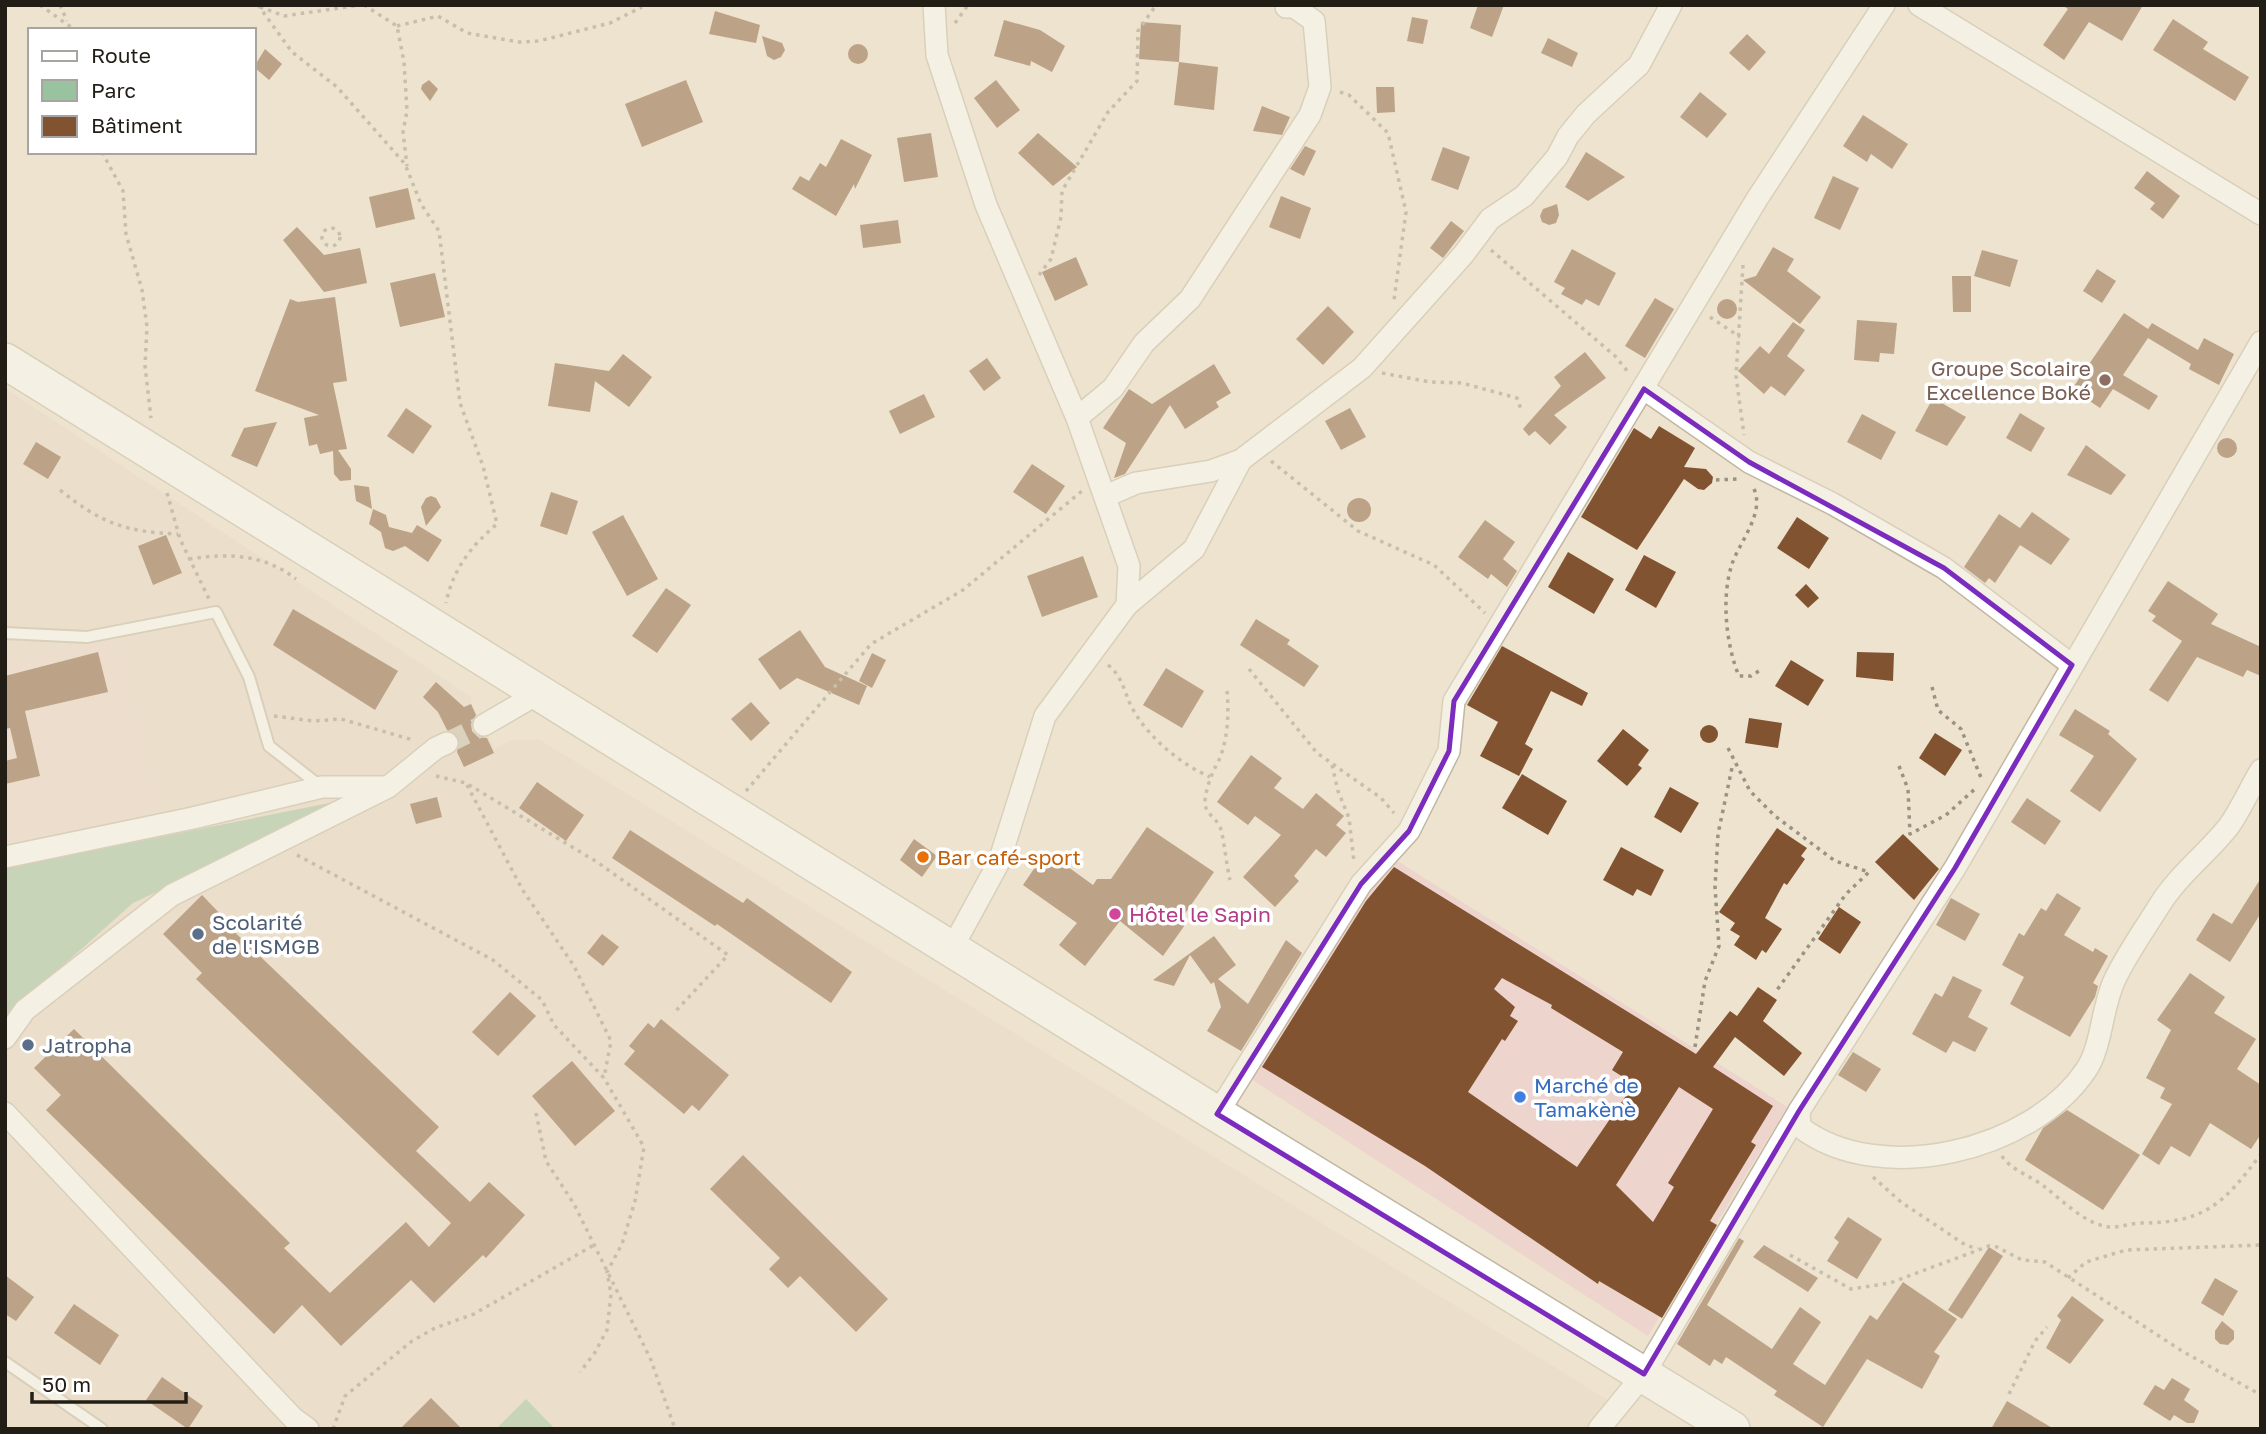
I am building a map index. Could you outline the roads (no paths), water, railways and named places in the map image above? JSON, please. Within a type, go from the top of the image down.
[{"type":"highway","points":[[5,361],[951,950],[1732,1429]]},
{"type":"street","points":[[934,5],[937,55],[986,205],[1077,418],[1129,566],[1127,605]]},
{"type":"street","points":[[1102,487],[1211,471],[1248,454],[1370,360],[1490,219],[1524,196],[1542,177],[1586,114],[1639,65],[1671,5]]},
{"type":"street","points":[[1217,1114],[1361,884],[1409,831],[1449,751],[1454,701],[1757,199],[1884,5]]},
{"type":"street","points":[[1919,5],[2261,214]]},
{"type":"street","points":[[1077,418],[1113,388],[1144,343],[1190,299],[1310,115],[1320,87],[1314,21],[1294,7],[1286,7]]},
{"type":"street","points":[[1599,1429],[1644,1374],[1799,1111],[1955,868],[1988,791],[2072,665],[2179,487],[2261,342]]},
{"type":"street","points":[[1644,389],[1749,462],[1833,504],[1944,568],[2072,665]]},
{"type":"street","points":[[951,950],[999,862],[1045,716],[1127,605],[1194,549],[1248,454]]},
{"type":"street","points":[[484,725],[539,694]]},
{"type":"street","points":[[5,1038],[25,1010],[172,895],[388,787],[442,746]]},
{"type":"street","points":[[1799,1111],[1800,1127],[1815,1138],[1850,1151],[1889,1158],[1956,1152],[1992,1139],[2052,1107],[2087,1069],[2114,980],[2170,888],[2229,825],[2261,770]]},
{"type":"street","points":[[5,857],[193,818],[322,787],[388,787]]},
{"type":"street","points":[[5,1113],[293,1418],[308,1429]]},
{"type":"lane","points":[[5,633],[87,637],[216,612],[245,668],[269,746],[322,787]]},
{"type":"lane","points":[[5,1362],[102,1429]]},
{"type":"tunnel","points":[[447,743],[484,725]]},
{"type":"place","name":"Groupe Scolaire Excellence Boké","points":[[2105,380]]},
{"type":"place","name":"Bar café-sport","points":[[923,857]]},
{"type":"place","name":"Hôtel le Sapin","points":[[1115,914]]},
{"type":"place","name":"Scolarité de l'ISMGB","points":[[198,934]]},
{"type":"place","name":"Jatropha","points":[[28,1045]]},
{"type":"place","name":"Marché de Tamakènè","points":[[1520,1097]]}]
